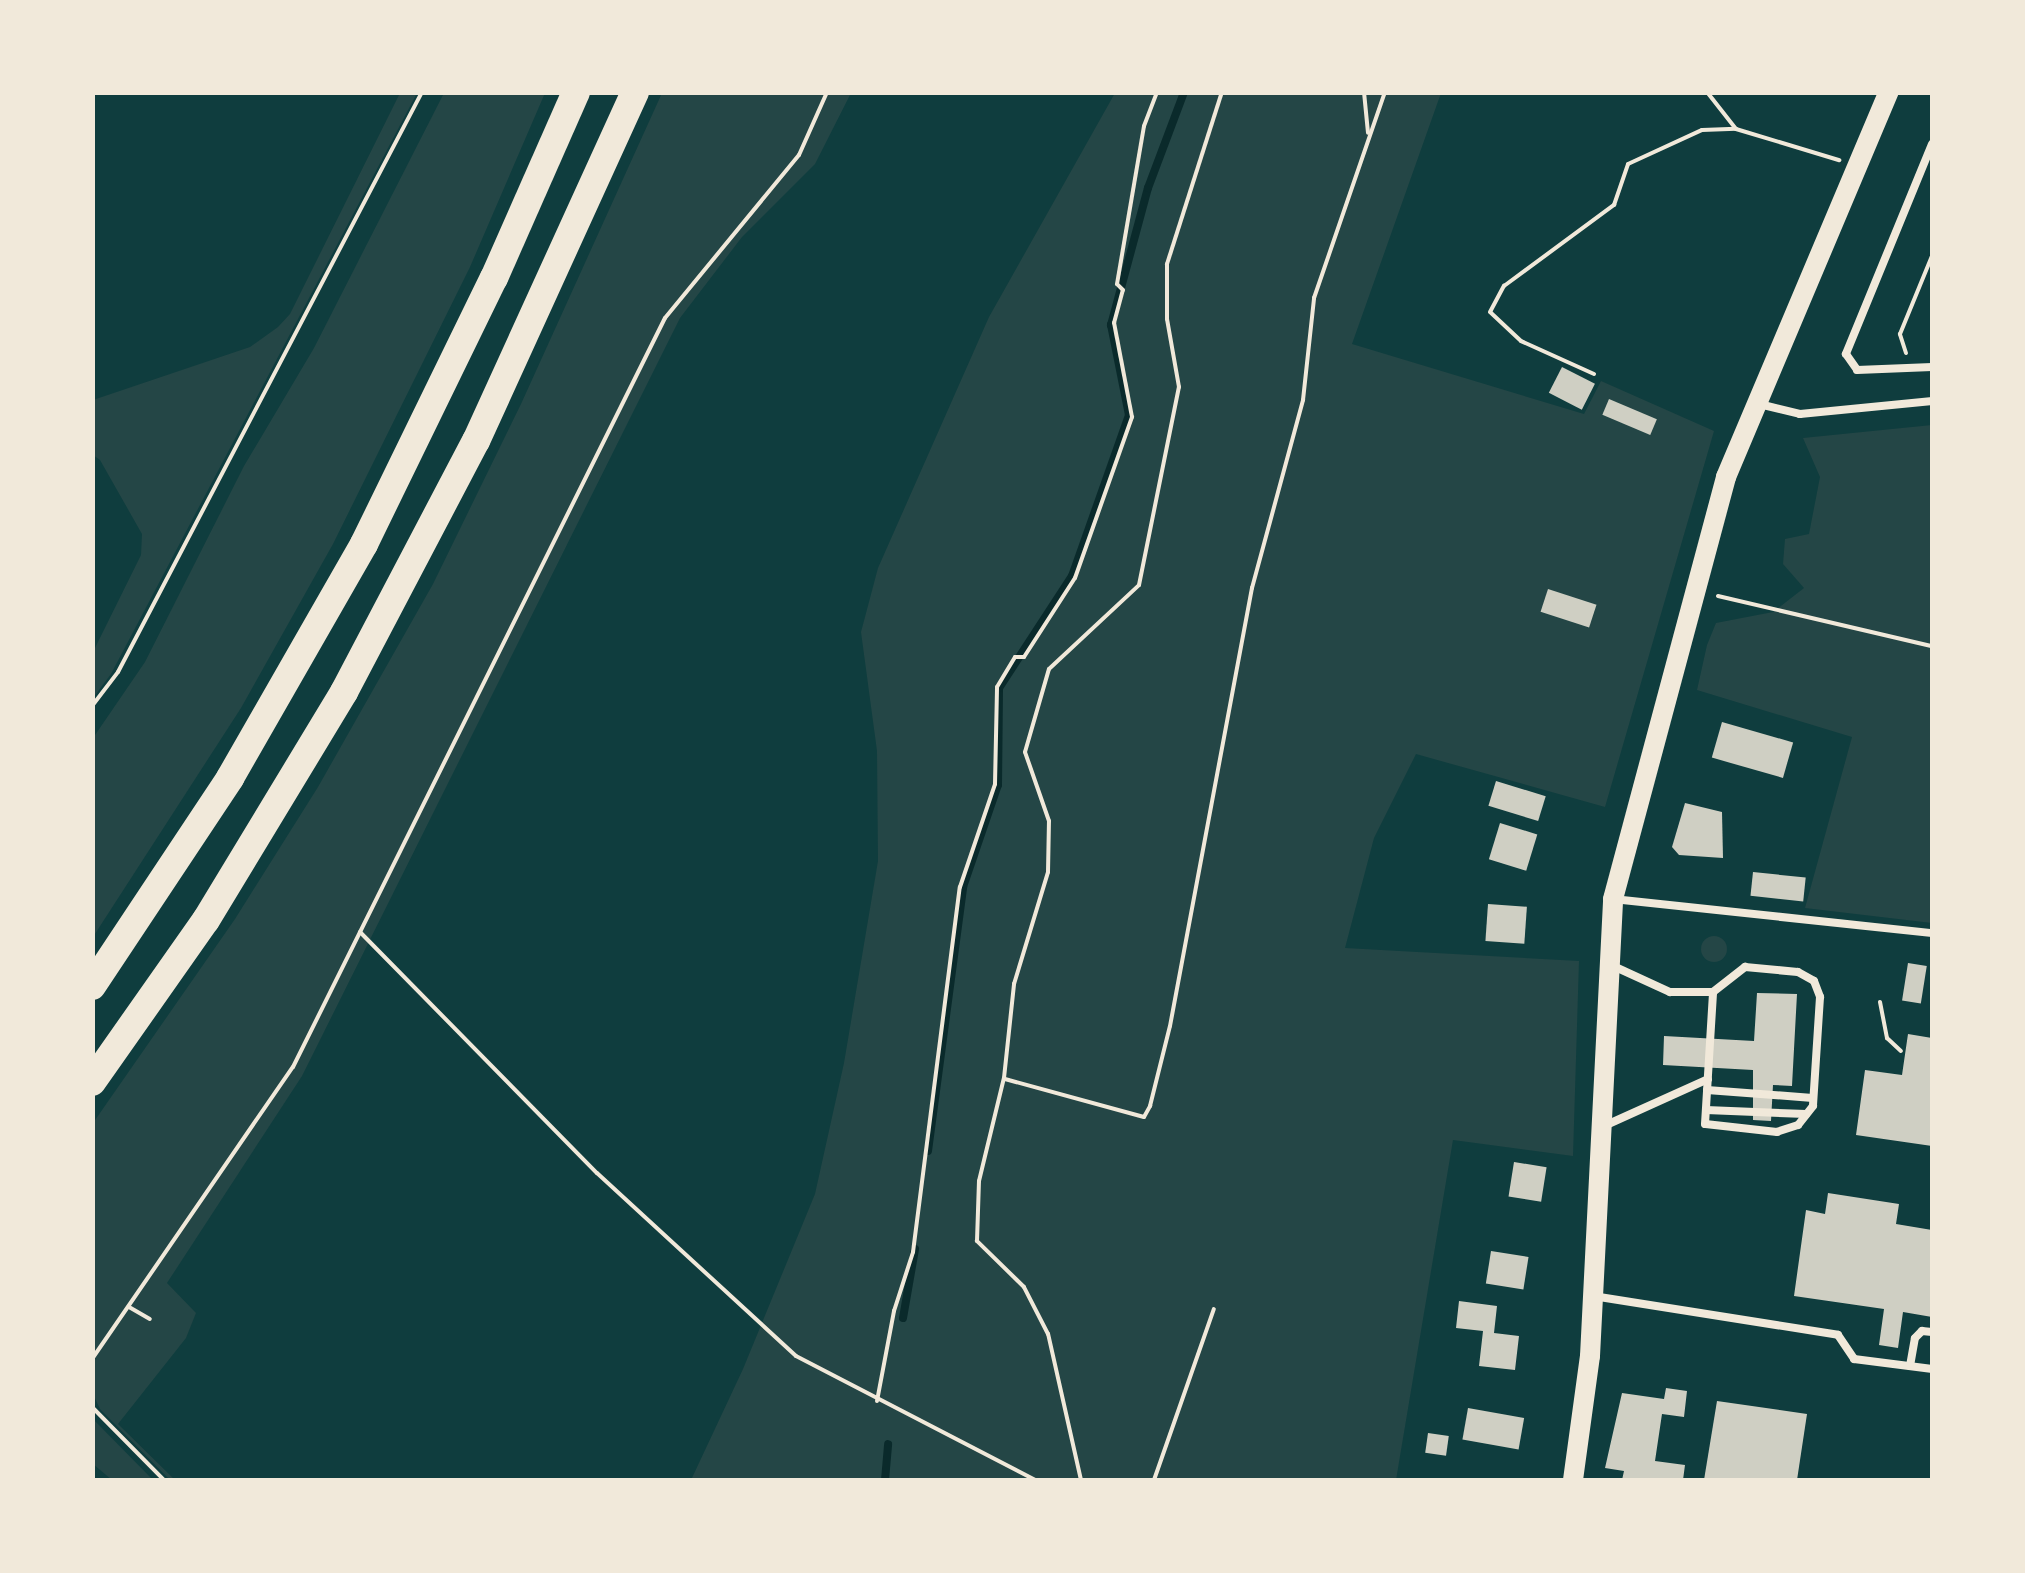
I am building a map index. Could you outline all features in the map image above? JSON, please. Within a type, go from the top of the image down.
[{"type":"highway","points":[[92,986],[230,778],[364,544],[494,278],[576,92]]},
{"type":"highway","points":[[92,1082],[206,920],[344,692],[484,424],[634,92]]},
{"type":"main road","points":[[1573,1480],[1590,1356],[1606,963],[1613,899],[1726,478],[1889,92]]},
{"type":"lane","points":[[1932,144],[1846,354],[1857,370],[1932,366]]},
{"type":"lane","points":[[1756,403],[1800,414],[1932,401]]},
{"type":"lane","points":[[1613,899],[1932,934]]},
{"type":"lane","points":[[1606,963],[1670,992],[1713,992],[1745,967],[1798,972],[1814,981],[1820,996],[1813,1098],[1798,1125],[1777,1132],[1705,1124],[1713,992]]},
{"type":"lane","points":[[1600,1128],[1708,1079]]},
{"type":"lane","points":[[1707,1090],[1813,1098]]},
{"type":"lane","points":[[1706,1110],[1807,1114]]},
{"type":"lane","points":[[1592,1296],[1838,1335],[1854,1359],[1932,1370]]},
{"type":"lane","points":[[1910,1366],[1916,1338],[1922,1331],[1932,1332]]},
{"type":"path","points":[[92,706],[118,672],[422,92]]},
{"type":"path","points":[[92,1359],[292,1067],[665,318],[799,155],[827,92]]},
{"type":"path","points":[[877,1401],[894,1311],[912,1252],[960,887],[995,784],[997,686],[1015,658],[1024,656],[1075,578],[1132,417],[1114,323],[1123,290],[1117,284],[1144,126],[1158,92]]},
{"type":"path","points":[[1081,1480],[1048,1334],[1024,1288],[977,1241],[979,1181],[1004,1078],[1014,984],[1048,872],[1049,821],[1025,752],[1049,669],[1140,586],[1179,387],[1167,319],[1167,264],[1222,92]]},
{"type":"path","points":[[1364,92],[1368,137]]},
{"type":"path","points":[[1004,1078],[1144,1118],[1150,1106],[1170,1026],[1252,588],[1303,400],[1314,298],[1385,92]]},
{"type":"path","points":[[1706,92],[1736,129]]},
{"type":"path","points":[[1594,374],[1521,341],[1490,312],[1504,286],[1614,205],[1628,164],[1702,130],[1736,129],[1858,165]]},
{"type":"path","points":[[1906,353],[1900,334],[1932,256]]},
{"type":"path","points":[[1694,589],[1932,646]]},
{"type":"path","points":[[360,932],[597,1174],[796,1356],[1035,1480]]},
{"type":"path","points":[[1880,1002],[1887,1038],[1902,1051]]},
{"type":"path","points":[[129,1307],[150,1319]]},
{"type":"path","points":[[1154,1480],[1214,1309]]},
{"type":"path","points":[[92,1407],[164,1480]]},
{"type":"shaded area","points":[[400,93],[417,93],[111,674],[93,698],[93,652],[141,555],[142,534],[100,460],[93,455],[93,400],[250,347],[278,327],[290,314]]},
{"type":"shaded area","points":[[444,93],[545,93],[470,267],[333,544],[241,708],[93,937],[93,738],[145,662],[244,466],[314,348]]},
{"type":"shaded area","points":[[662,93],[851,93],[815,164],[742,237],[680,318],[302,1076],[167,1283],[196,1313],[186,1338],[118,1424],[175,1480],[170,1480],[100,1409],[93,1394],[93,1123],[235,919],[318,787],[433,584],[521,404]]},
{"type":"shaded area","points":[[1115,93],[1441,93],[1352,344],[1584,414],[1601,381],[1714,431],[1605,807],[1416,754],[1374,838],[1345,948],[1579,961],[1573,1156],[1453,1140],[1396,1480],[691,1480],[743,1369],[815,1194],[844,1063],[878,861],[877,751],[861,632],[878,568],[989,317]]},
{"type":"shaded area","points":[[1932,425],[1932,923],[1805,908],[1852,737],[1697,690],[1707,645],[1716,623],[1773,612],[1804,588],[1783,564],[1785,539],[1809,534],[1820,477],[1803,438]]},
{"type":"shaded area","points":[[1714,936],[1723,940],[1727,949],[1723,958],[1714,962],[1705,958],[1701,949],[1705,940]]},
{"type":"shaded area","points":[[93,1419],[153,1480],[112,1480],[93,1464]]},
{"type":"building","points":[[1562,367],[1595,384],[1582,410],[1549,393]]},
{"type":"building","points":[[1609,399],[1657,419],[1650,435],[1602,415]]},
{"type":"building","points":[[1548,589],[1597,605],[1589,628],[1541,612]]},
{"type":"building","points":[[1722,722],[1793,742],[1783,778],[1712,758]]},
{"type":"building","points":[[1496,781],[1546,796],[1538,821],[1488,806]]},
{"type":"building","points":[[1685,803],[1722,812],[1723,858],[1679,855],[1672,847]]},
{"type":"building","points":[[1500,823],[1537,834],[1526,871],[1489,859]]},
{"type":"building","points":[[1753,872],[1806,878],[1803,901],[1750,896]]},
{"type":"building","points":[[1488,904],[1527,907],[1524,944],[1485,941]]},
{"type":"building","points":[[1908,963],[1927,966],[1921,1004],[1902,1001]]},
{"type":"building","points":[[1757,993],[1797,994],[1792,1086],[1773,1085],[1771,1121],[1753,1120],[1753,1070],[1663,1065],[1664,1036],[1754,1041]]},
{"type":"building","points":[[1908,1034],[1932,1038],[1932,1146],[1856,1135],[1865,1070],[1902,1075]]},
{"type":"building","points":[[1514,1162],[1547,1167],[1541,1202],[1509,1197]]},
{"type":"building","points":[[1828,1193],[1899,1204],[1896,1224],[1932,1230],[1932,1317],[1903,1312],[1898,1348],[1879,1345],[1884,1309],[1794,1296],[1806,1210],[1825,1214]]},
{"type":"building","points":[[1491,1251],[1529,1257],[1523,1290],[1486,1284]]},
{"type":"building","points":[[1459,1301],[1497,1306],[1494,1333],[1519,1336],[1515,1370],[1479,1366],[1483,1331],[1456,1328]]},
{"type":"building","points":[[1666,1388],[1687,1391],[1684,1417],[1662,1414],[1655,1461],[1685,1465],[1683,1480],[1622,1480],[1624,1471],[1605,1468],[1622,1393],[1664,1399]]},
{"type":"building","points":[[1717,1401],[1807,1414],[1797,1480],[1704,1480]]},
{"type":"building","points":[[1468,1408],[1524,1418],[1519,1449],[1462,1440]]},
{"type":"building","points":[[1428,1433],[1449,1436],[1446,1456],[1425,1453]]},
{"type":"waterway","points":[[928,1151],[963,887],[998,785],[999,688],[1072,576],[1129,415],[1111,325],[1148,188],[1184,92]]},
{"type":"waterway","points":[[903,1318],[915,1249]]},
{"type":"waterway","points":[[885,1480],[888,1444]]}]
